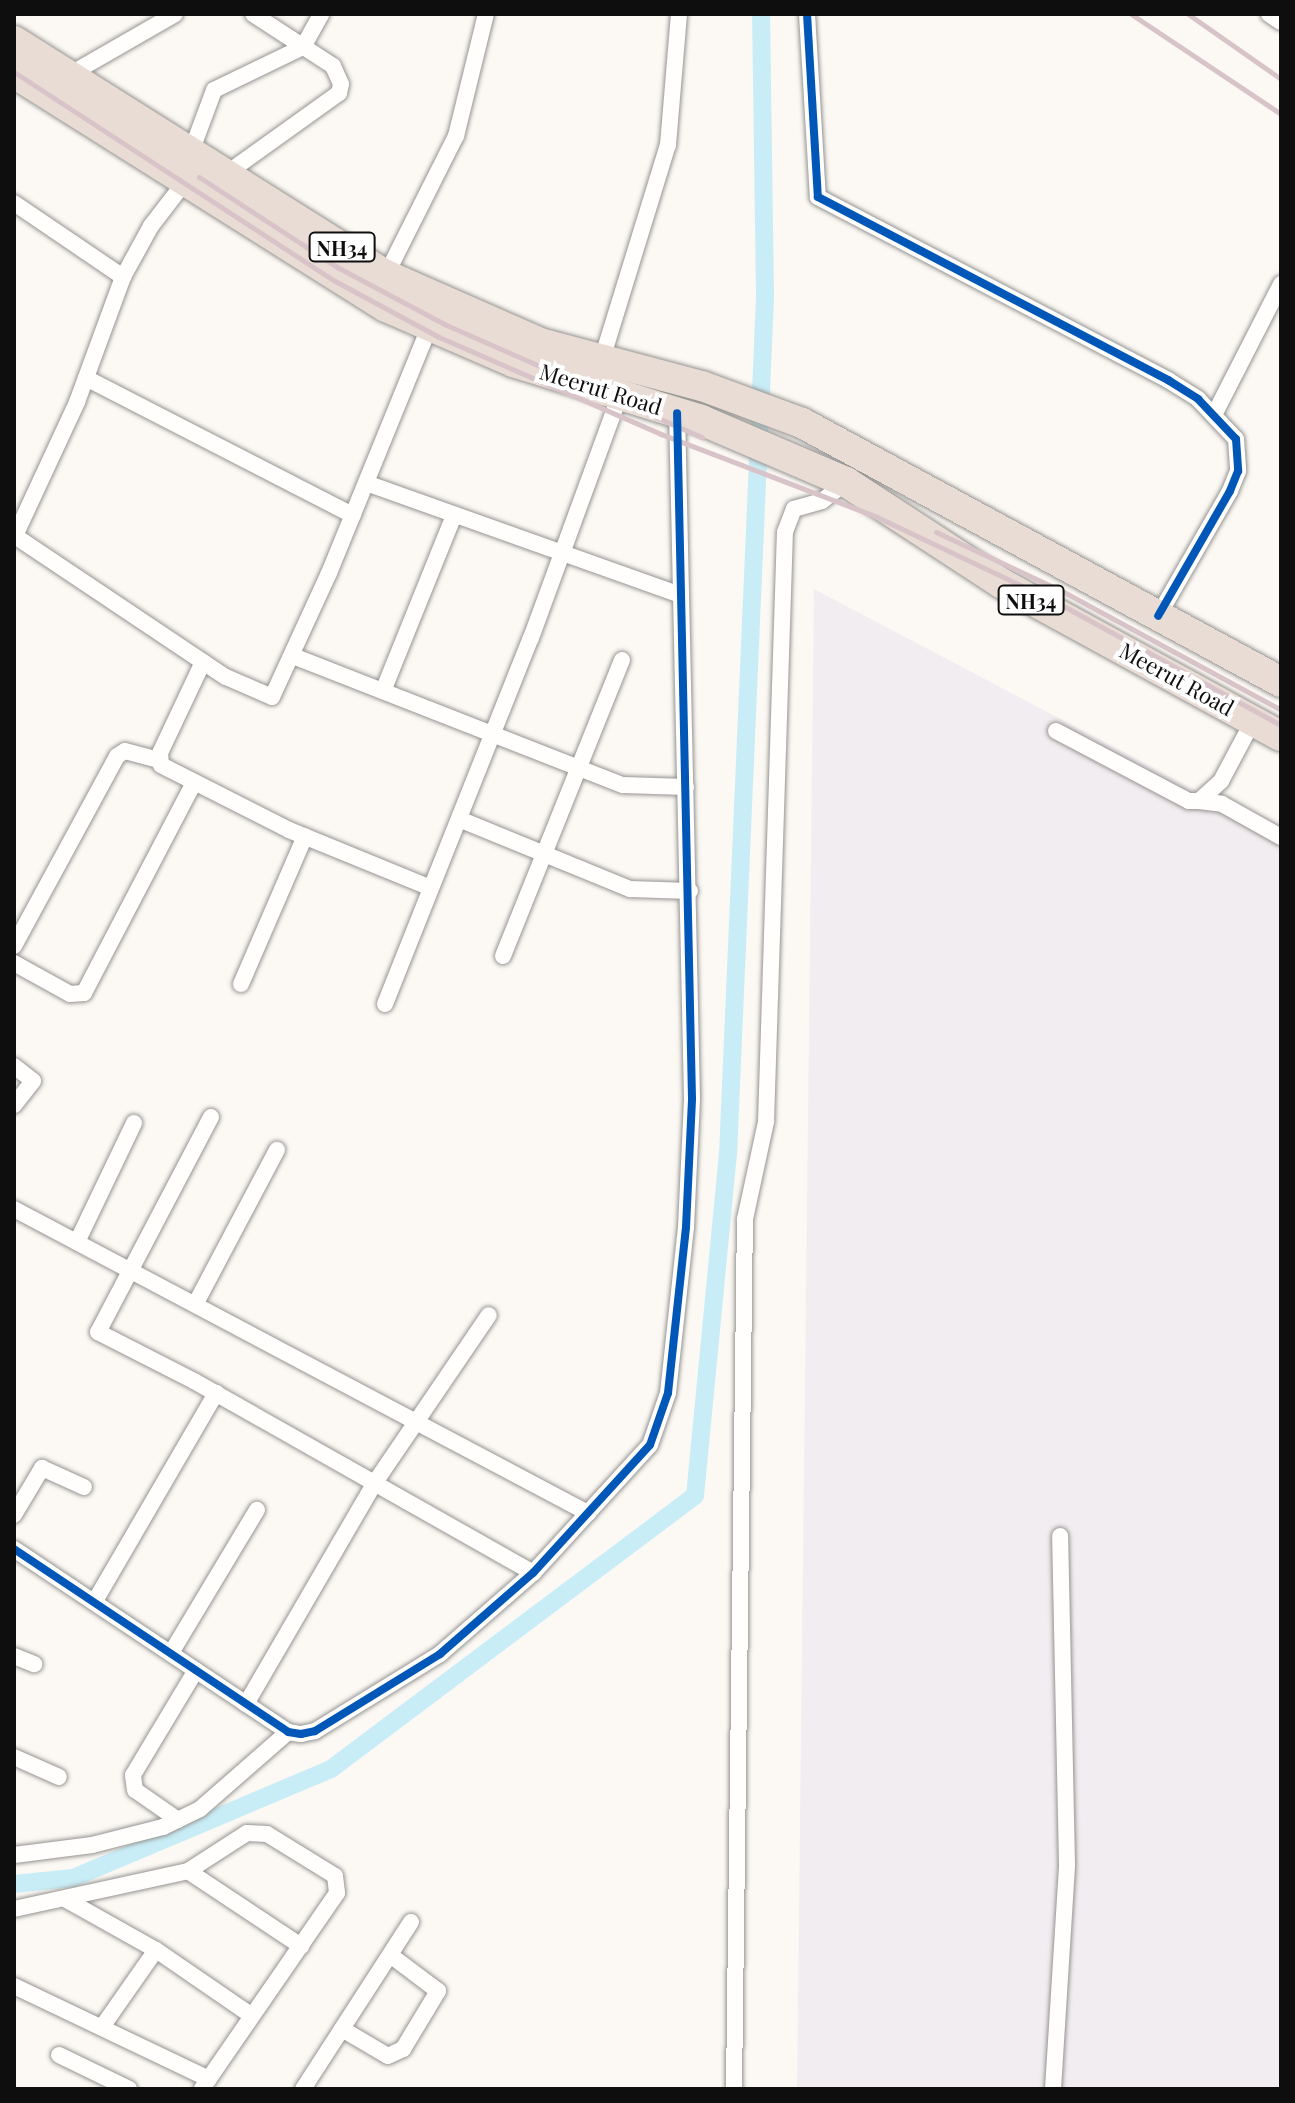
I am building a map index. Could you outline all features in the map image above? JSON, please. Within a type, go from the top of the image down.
[{"type":"highway","name":"Meerut Road","points":[[14,41],[386,275],[540,343],[702,386],[802,423],[1281,682]]},
{"type":"highway","name":"Meerut Road","points":[[14,73],[386,307],[513,362],[689,417],[846,482],[1001,583],[1281,736]]},
{"type":"street","points":[[69,75],[175,14]]},
{"type":"street","points":[[253,14],[341,76],[339,93],[208,163],[183,182],[123,277],[86,378],[14,537],[203,662],[266,697],[277,692],[430,326]]},
{"type":"street","points":[[208,163],[209,99],[221,83],[303,47],[321,14]]},
{"type":"street","points":[[386,275],[456,136],[486,14]]},
{"type":"street","points":[[602,359],[668,145],[679,14]]},
{"type":"street","points":[[807,14],[818,197],[1011,294],[1168,380],[1215,413],[1236,439],[1238,471],[1158,616]]},
{"type":"street","points":[[1269,14],[1281,22]]},
{"type":"street","points":[[14,203],[123,277]]},
{"type":"street","points":[[1215,413],[1281,284]]},
{"type":"street","points":[[86,378],[353,515]]},
{"type":"street","points":[[385,1004],[493,735],[620,395]]},
{"type":"street","points":[[14,1549],[288,1732],[315,1731],[440,1654],[533,1573],[650,1445],[668,1393],[686,1227],[692,1098],[690,891],[681,595],[689,417]]},
{"type":"street","points":[[734,2089],[745,1219],[766,1122],[785,532],[794,509],[822,501],[846,482]]},
{"type":"street","points":[[366,483],[681,595]]},
{"type":"street","points":[[383,691],[454,515]]},
{"type":"street","points":[[293,656],[632,788],[686,787]]},
{"type":"street","points":[[503,956],[622,660]]},
{"type":"street","points":[[159,760],[203,662]]},
{"type":"street","points":[[1199,801],[1221,781],[1253,721]]},
{"type":"street","points":[[1056,731],[1179,799],[1222,804],[1281,837]]},
{"type":"street","points":[[14,946],[117,756],[125,751],[159,760],[194,783],[305,836],[431,888]]},
{"type":"street","points":[[14,963],[70,994],[84,993],[194,783]]},
{"type":"street","points":[[459,819],[630,889],[690,891]]},
{"type":"street","points":[[241,984],[305,836]]},
{"type":"street","points":[[14,1066],[33,1081],[14,1105]]},
{"type":"street","points":[[211,1117],[98,1332],[216,1393],[533,1573]]},
{"type":"street","points":[[77,1242],[134,1123]]},
{"type":"street","points":[[197,1301],[277,1150]]},
{"type":"street","points":[[14,1209],[197,1301],[588,1513]]},
{"type":"street","points":[[246,1704],[374,1484],[489,1315]]},
{"type":"street","points":[[95,1601],[216,1393]]},
{"type":"street","points":[[14,1515],[44,1468],[84,1487]]},
{"type":"street","points":[[171,1653],[257,1510]]},
{"type":"street","points":[[1053,2089],[1067,1865],[1060,1536]]},
{"type":"street","points":[[14,1656],[34,1664]]},
{"type":"street","points":[[178,1820],[135,1790],[133,1775],[196,1670]]},
{"type":"street","points":[[14,1855],[92,1845],[178,1820],[225,1790],[288,1732]]},
{"type":"street","points":[[14,1757],[59,1777]]},
{"type":"street","points":[[14,1909],[188,1871],[252,1832],[267,1834],[335,1876],[337,1893],[205,2084],[102,2027],[14,1986]]},
{"type":"street","points":[[188,1871],[301,1946]]},
{"type":"street","points":[[65,1899],[156,1950],[252,2016]]},
{"type":"street","points":[[303,2089],[411,1922]]},
{"type":"street","points":[[102,2027],[156,1950]]},
{"type":"street","points":[[342,2029],[388,2056],[403,2049],[438,1991],[390,1955]]},
{"type":"street","points":[[59,2055],[129,2089]]},
{"type":"shaded area","points":[[814,589],[1281,835],[1281,2089],[797,2089]]},
{"type":"waterway","points":[[14,1884],[73,1878],[331,1769],[695,1496],[728,1155],[765,296],[761,14]]},
{"type":"railway","points":[[1131,14],[1281,114]]},
{"type":"railway","points":[[1188,14],[1281,79]]},
{"type":"railway","points":[[14,72],[335,281],[439,337],[661,434],[877,517],[1056,602],[1281,725]]},
{"type":"railway","points":[[199,177],[337,267],[444,324],[702,437]]},
{"type":"railway","points":[[936,532],[1062,591],[1281,710]]},
{"type":"cycle path","points":[[807,14],[818,197],[1168,380],[1198,399],[1236,439],[1238,471],[1230,491],[1158,616]]},
{"type":"cycle path","points":[[14,1549],[288,1732],[301,1734],[315,1731],[440,1654],[533,1573],[650,1445],[668,1393],[686,1227],[692,1098],[677,413]]}]
